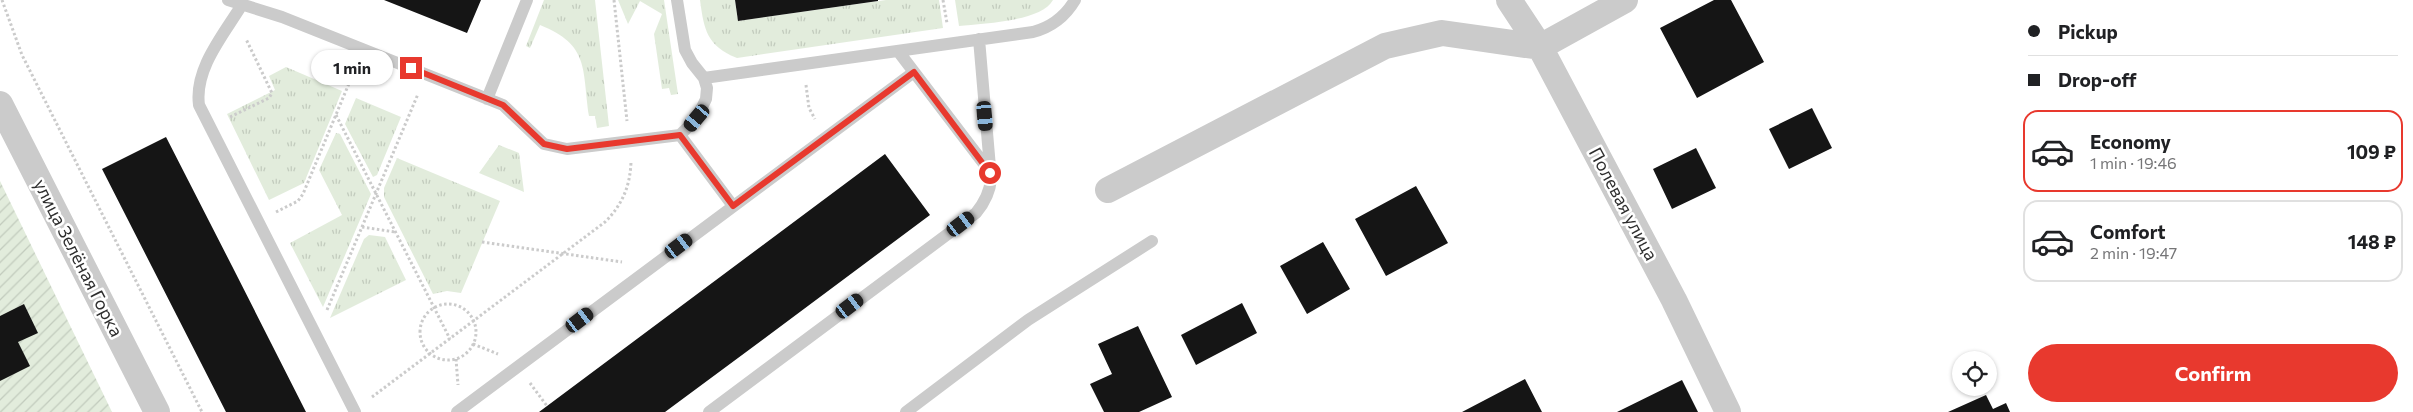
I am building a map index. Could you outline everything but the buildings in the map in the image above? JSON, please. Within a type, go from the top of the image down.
[{"type":"street","name":"Полевая улица","points":[[1509,0],[1540,47],[1674,300],[1728,412]]},
{"type":"street","points":[[1108,190],[1385,46],[1442,33],[1540,47],[1625,0]]},
{"type":"street","name":"улица Зелёная Горка","points":[[0,104],[157,412]]},
{"type":"lane","points":[[487,99],[527,0]]},
{"type":"lane","points":[[355,411],[199,105],[198,85],[204,68],[235,17],[235,1],[364,49],[487,99],[510,110],[536,139],[550,147],[567,149],[680,135],[689,128],[702,110],[707,88],[704,78],[692,63],[685,50],[677,0]]},
{"type":"lane","points":[[704,78],[1044,29],[1061,18],[1075,0]]},
{"type":"lane","points":[[709,412],[976,213],[987,197],[990,173],[979,39]]},
{"type":"lane","points":[[898,51],[990,173]]},
{"type":"lane","points":[[457,412],[914,72]]},
{"type":"lane","points":[[680,135],[733,206]]},
{"type":"lane","points":[[906,412],[1028,320],[1152,241]]},
{"type":"path","points":[[2,0],[22,55],[202,412]]},
{"type":"path","points":[[355,411],[605,222],[621,202],[630,174],[629,142],[614,0]]},
{"type":"path","points":[[209,127],[269,98],[272,93],[235,17]]},
{"type":"path","points":[[257,221],[294,204],[301,198],[364,49]]},
{"type":"path","points":[[803,64],[809,108],[828,136]]},
{"type":"path","points":[[316,336],[426,74]]},
{"type":"path","points":[[336,115],[450,339]]},
{"type":"path","points":[[362,227],[396,232]]},
{"type":"path","points":[[482,242],[652,266]]},
{"type":"path","points":[[452,303],[462,307],[474,321],[476,337],[466,353],[447,360],[430,354],[420,339],[420,329],[426,313],[434,307],[452,303]]},
{"type":"green space","points":[[544,0],[595,0],[609,126],[597,128],[595,116],[589,116],[581,60],[576,50],[568,41],[540,25],[530,48],[526,46]]},
{"type":"green space","points":[[618,0],[664,0],[678,94],[671,95],[669,88],[662,89],[654,34],[662,14],[640,1],[628,24]]},
{"type":"green space","points":[[700,0],[735,0],[738,21],[886,0],[939,0],[943,28],[737,58],[719,48],[709,36],[703,20]]},
{"type":"green space","points":[[955,0],[1053,0],[1037,13],[1024,17],[959,26]]},
{"type":"green space","points":[[286,67],[342,91],[304,183],[269,200],[227,114],[275,90],[269,76]]},
{"type":"green space","points":[[356,98],[401,117],[377,175],[373,177],[345,124]]},
{"type":"green space","points":[[336,133],[340,134],[371,194],[323,307],[290,243],[342,215],[319,170]]},
{"type":"green space","points":[[499,145],[519,153],[524,192],[479,173]]},
{"type":"green space","points":[[397,158],[500,201],[461,293],[447,291],[433,294],[384,197],[384,188]]},
{"type":"green space","points":[[0,181],[112,412],[0,412]]},
{"type":"green space","points":[[369,235],[385,237],[406,280],[330,318],[364,239]]},
{"type":"route","points":[[411,68],[506,107],[536,139],[558,149],[680,135],[733,206],[914,72],[990,173]]}]
